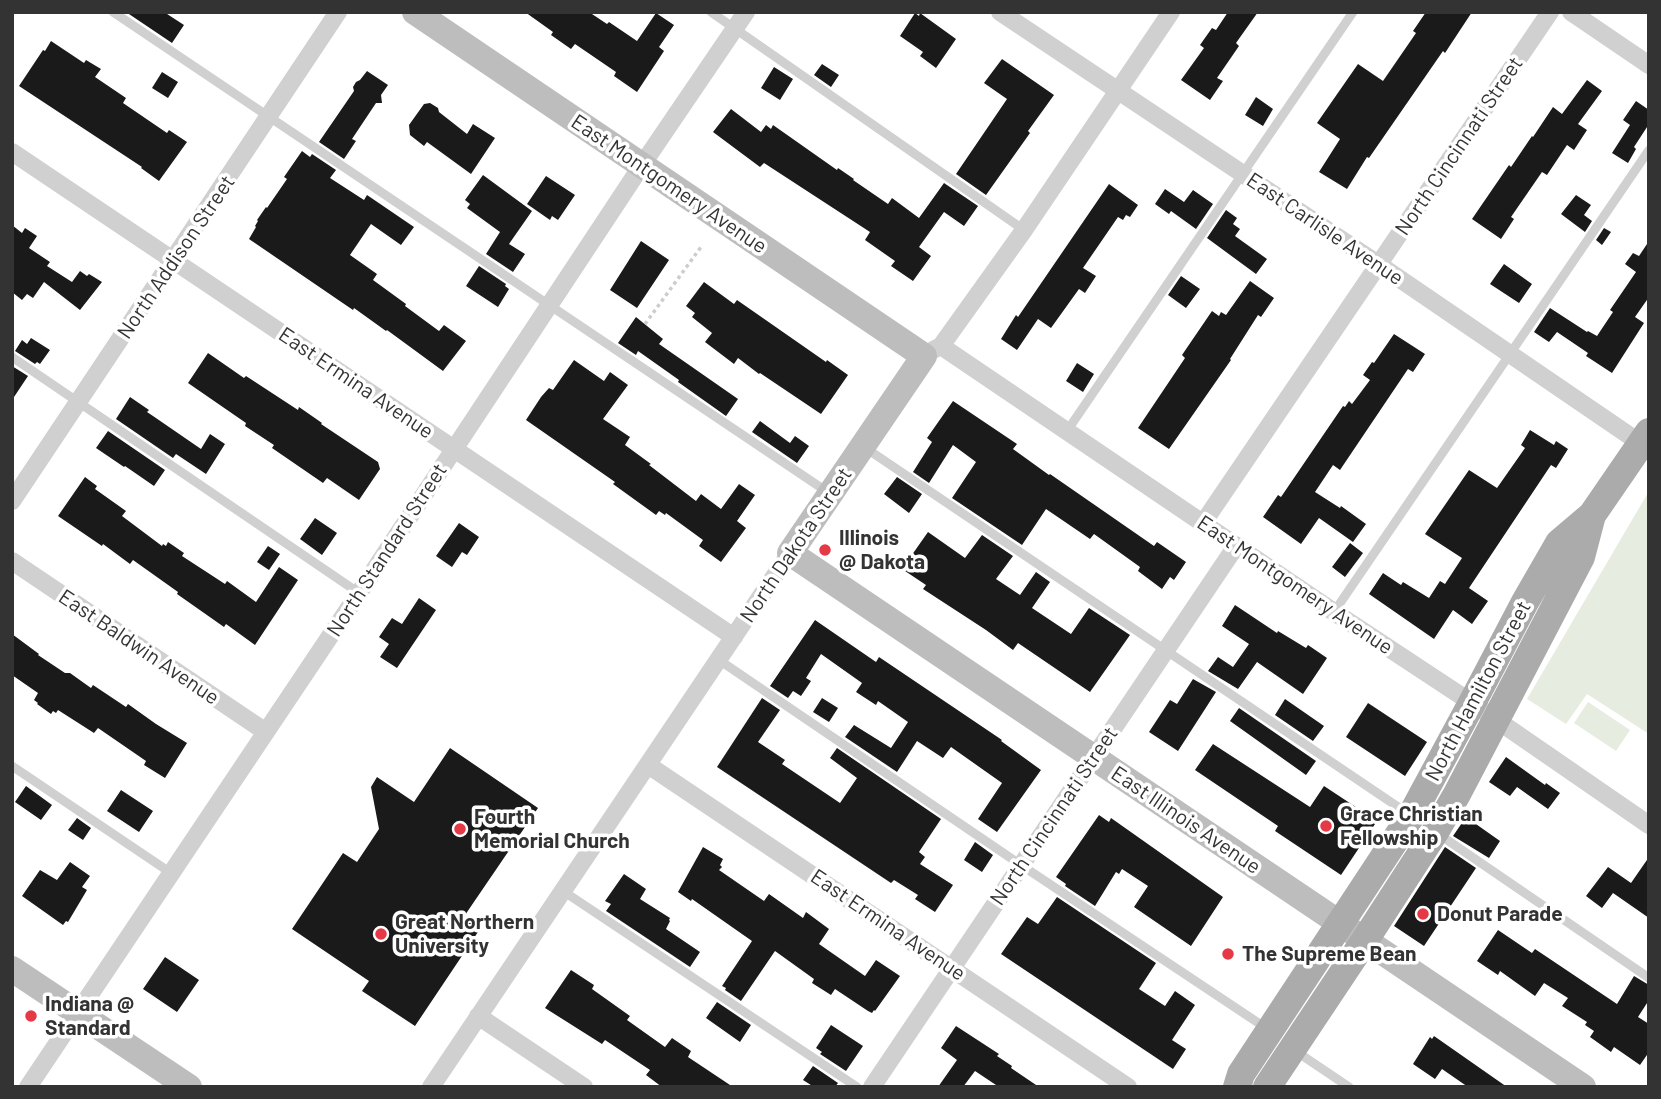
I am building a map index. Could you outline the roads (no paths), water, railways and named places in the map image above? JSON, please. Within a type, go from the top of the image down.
[{"type":"main road","name":"North Hamilton Street","points":[[1237,1087],[1241,1074],[1411,816],[1559,543],[1592,515],[1646,441]]},
{"type":"main road","name":"North Hamilton Street","points":[[1267,1087],[1435,832],[1497,720],[1581,557],[1592,515]]},
{"type":"street","name":"North Addison Street","points":[[12,501],[338,12]]},
{"type":"street","name":"East Montgomery Avenue","points":[[415,12],[642,165],[933,351],[1067,431],[1649,825]]},
{"type":"street","name":"North Standard Street","points":[[27,1087],[746,12]]},
{"type":"street","name":"East Carlisle Avenue","points":[[1000,12],[1510,354],[1646,441]]},
{"type":"street","name":"North Dakota Street","points":[[431,1087],[862,446],[1024,230],[1171,12]]},
{"type":"street","name":"North Cincinnati Street","points":[[1203,523],[1550,12]]},
{"type":"street","points":[[1570,12],[1649,65]]},
{"type":"street","name":"East Ermina Avenue","points":[[12,152],[734,637]]},
{"type":"street","name":"North Cincinnati Street","points":[[872,1087],[1236,546]]},
{"type":"street","name":"East Illinois Avenue","points":[[790,553],[1583,1087]]},
{"type":"street","name":"East Baldwin Avenue","points":[[12,561],[266,732]]},
{"type":"street","name":"East Ermina Avenue","points":[[648,765],[1128,1087]]},
{"type":"street","points":[[12,969],[189,1087]]},
{"type":"street","points":[[478,1016],[584,1087]]},
{"type":"lane","points":[[113,12],[830,494]]},
{"type":"lane","points":[[711,12],[1024,230]]},
{"type":"lane","points":[[1067,431],[1353,12]]},
{"type":"lane","points":[[1334,612],[1649,150]]},
{"type":"lane","points":[[12,357],[359,593]]},
{"type":"lane","points":[[862,446],[1411,816]]},
{"type":"lane","points":[[719,660],[1270,1030]]},
{"type":"lane","points":[[12,766],[171,873]]},
{"type":"lane","points":[[1435,832],[1649,978]]},
{"type":"lane","points":[[563,891],[858,1087]]},
{"type":"lane","points":[[1292,1049],[1349,1087]]},
{"type":"place","name":"Illinois @ Dakota","points":[[825,550]]},
{"type":"place","name":"Grace Christian Fellowship","points":[[1326,826]]},
{"type":"place","name":"Fourth Memorial Church","points":[[460,829]]},
{"type":"place","name":"Donut Parade","points":[[1423,914]]},
{"type":"place","name":"Great Northern University","points":[[381,934]]},
{"type":"place","name":"The Supreme Bean","points":[[1228,954]]},
{"type":"place","name":"Indiana @ Standard","points":[[31,1016]]}]
